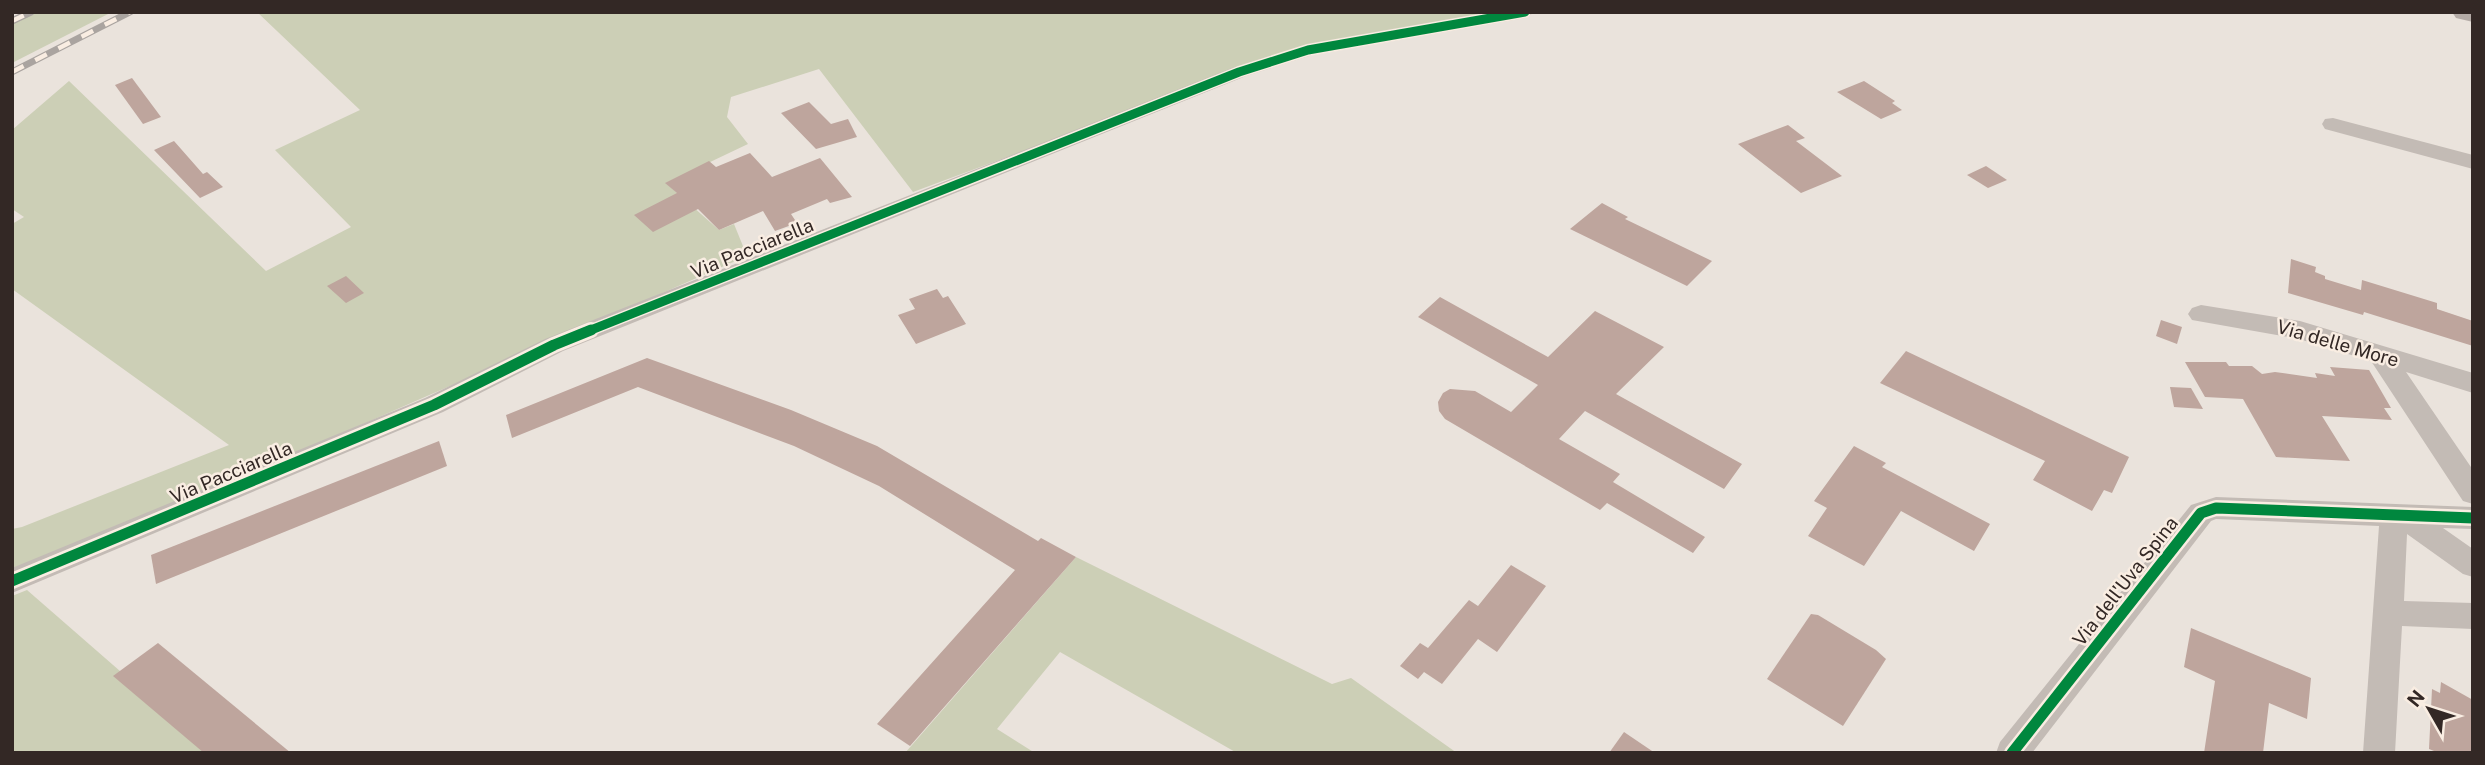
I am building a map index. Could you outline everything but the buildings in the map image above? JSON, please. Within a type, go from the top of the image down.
[{"type":"main road","points":[[2466,12],[2473,14]]},
{"type":"street","name":"Via Pacciarella","points":[[12,581],[434,405],[555,345],[1239,72],[1308,50],[1525,12]]},
{"type":"street","points":[[2333,124],[2473,162]]},
{"type":"street","name":"Via delle More","points":[[2201,314],[2277,325],[2473,383]]},
{"type":"street","points":[[2380,354],[2473,493]]},
{"type":"street","name":"Via dell'Uva Spina","points":[[2012,753],[2201,513],[2216,508],[2473,518]]},
{"type":"street","points":[[2379,753],[2387,612],[2398,515],[2473,565]]},
{"type":"street","points":[[2387,612],[2473,616]]},
{"type":"green space","points":[[38,12],[112,12],[12,63],[12,24]]},
{"type":"green space","points":[[257,12],[1493,12],[1297,49],[913,192],[819,69],[731,97],[727,117],[748,144],[666,183],[719,230],[734,224],[747,256],[132,525],[12,572],[12,529],[229,445],[12,289],[12,224],[24,217],[12,209],[12,130],[69,81],[266,271],[351,227],[275,150],[360,110]]},
{"type":"green space","points":[[1076,557],[1332,684],[1351,678],[1457,753],[1237,753],[1060,652],[997,729],[1035,753],[905,753]]},
{"type":"green space","points":[[27,590],[214,753],[12,753],[12,596]]},
{"type":"railway","points":[[12,21],[31,12]]},
{"type":"railway","points":[[12,72],[130,12]]},
{"type":"cycle path","points":[[12,581],[434,405],[554,345],[1239,72],[1308,50],[1525,12]]},
{"type":"cycle path","points":[[2012,753],[2201,513],[2216,508],[2473,518]]}]
